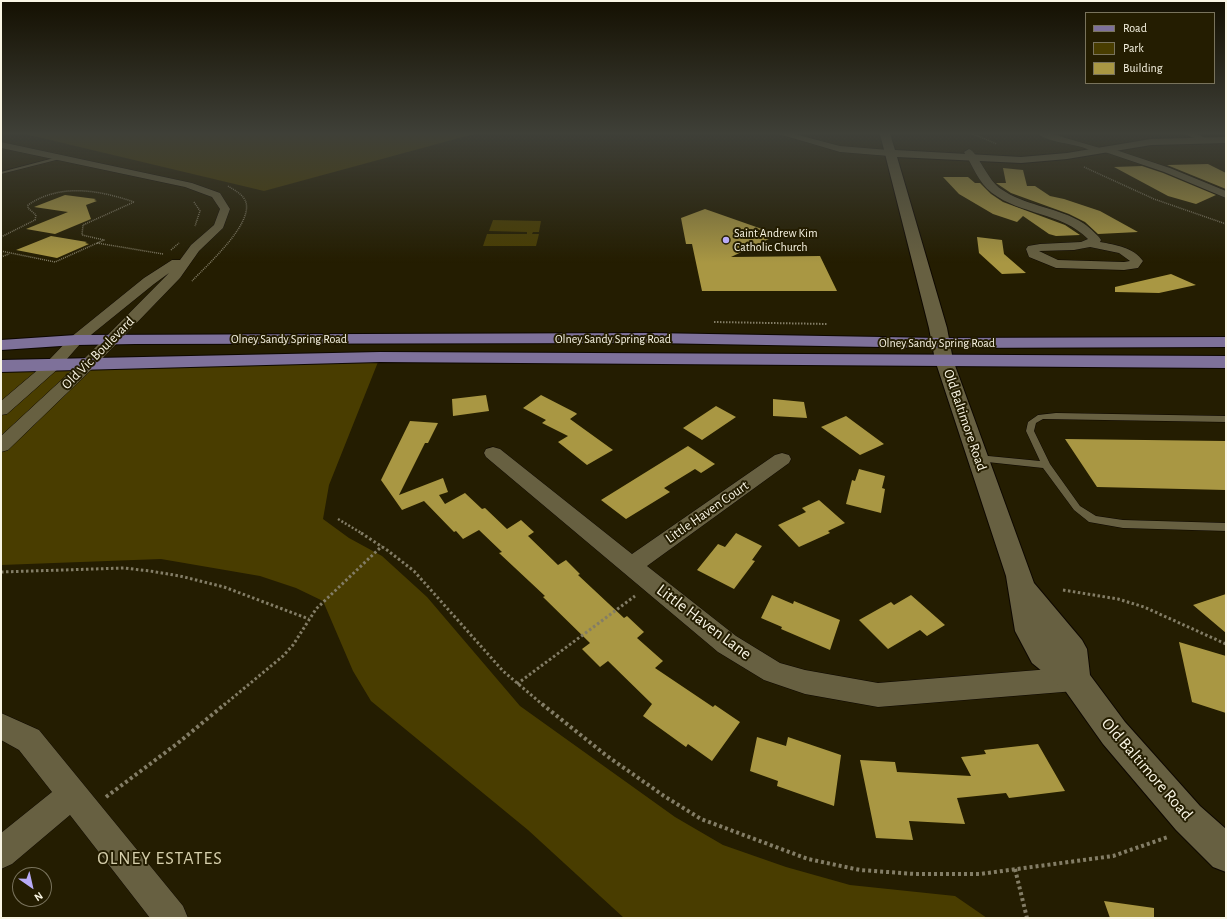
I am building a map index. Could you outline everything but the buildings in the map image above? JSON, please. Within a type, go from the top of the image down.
[{"type":"main road","name":"Olney Sandy Spring Road","points":[[1,345],[114,339],[651,338],[942,352],[1226,362]]},
{"type":"main road","name":"Olney Sandy Spring Road","points":[[1,366],[380,357],[942,352],[1226,342]]},
{"type":"street","name":"Old Vic Boulevard","points":[[1,446],[114,339],[175,274],[190,254],[219,226],[225,209],[216,195],[188,185],[149,177]]},
{"type":"street","name":"Old Baltimore Road","points":[[896,177],[938,328],[942,352],[1022,587],[1029,630],[1042,654],[1075,679],[1114,733],[1197,826],[1226,854]]},
{"type":"street","points":[[984,177],[988,184],[995,189],[1030,206],[1074,222],[1082,227],[1095,240],[1091,244],[1074,247],[1054,246],[1032,249],[1033,254],[1056,264],[1124,266],[1133,265],[1137,262],[1134,256],[1127,253],[1091,244]]},
{"type":"street","points":[[1183,177],[1226,195]]},
{"type":"street","name":"Old Vic Boulevard","points":[[1,410],[53,365],[76,340],[149,281],[190,254]]},
{"type":"street","name":"Little Haven Lane","points":[[493,452],[727,644],[773,672],[805,682],[878,695],[1075,679]]},
{"type":"street","name":"Little Haven Court","points":[[632,565],[782,459]]},
{"type":"street","points":[[1,726],[29,740],[171,918]]},
{"type":"street","points":[[1,853],[80,803]]},
{"type":"lane","points":[[1226,419],[1056,416],[1040,417],[1032,422],[1030,430],[1046,465],[1077,508],[1093,519],[1123,524],[1226,527]]},
{"type":"lane","points":[[978,458],[1046,465]]},
{"type":"path","points":[[1104,177],[1134,191],[1188,212],[1226,224]]},
{"type":"path","points":[[189,285],[245,221],[246,205],[243,198],[225,185]]},
{"type":"path","points":[[1,237],[35,220],[36,215],[28,208],[28,205],[48,195],[68,191],[89,191],[115,196],[135,203],[83,225],[82,235],[104,240],[54,262],[9,254],[1,251]]},
{"type":"path","points":[[190,199],[196,203],[200,212],[192,231]]},
{"type":"path","points":[[170,251],[180,242]]},
{"type":"path","points":[[97,243],[165,255],[161,259]]},
{"type":"path","points":[[1,257],[9,254]]},
{"type":"path","points":[[338,519],[382,546],[415,572],[503,672],[601,752],[664,796],[701,819],[808,859],[860,870],[915,874],[980,874],[1113,856],[1197,826]]},
{"type":"path","points":[[80,803],[178,743],[283,656],[293,645],[309,619],[344,580],[382,546]]},
{"type":"path","points":[[1,572],[124,568],[150,571],[180,576],[224,587],[309,619]]},
{"type":"path","points":[[517,684],[652,583]]},
{"type":"path","points":[[1063,590],[1118,599],[1144,607],[1226,644]]},
{"type":"path","points":[[1016,869],[1027,918]]},
{"type":"green space","points":[[205,177],[316,177],[264,191]]},
{"type":"green space","points":[[493,220],[541,221],[539,232],[533,232],[532,234],[539,234],[536,246],[483,246],[487,234],[527,234],[527,232],[489,231]]},
{"type":"green space","points":[[380,357],[329,485],[323,519],[349,538],[382,556],[427,597],[520,706],[675,817],[723,845],[786,867],[850,885],[955,896],[987,918],[624,918],[528,830],[371,701],[353,671],[323,601],[296,588],[260,576],[161,559],[1,565],[1,366]]},
{"type":"place","name":"Saint Andrew Kim Catholic Church","points":[[726,240]]},
{"type":"district","name":"OLNEY ESTATES","points":[[160,859]]}]
